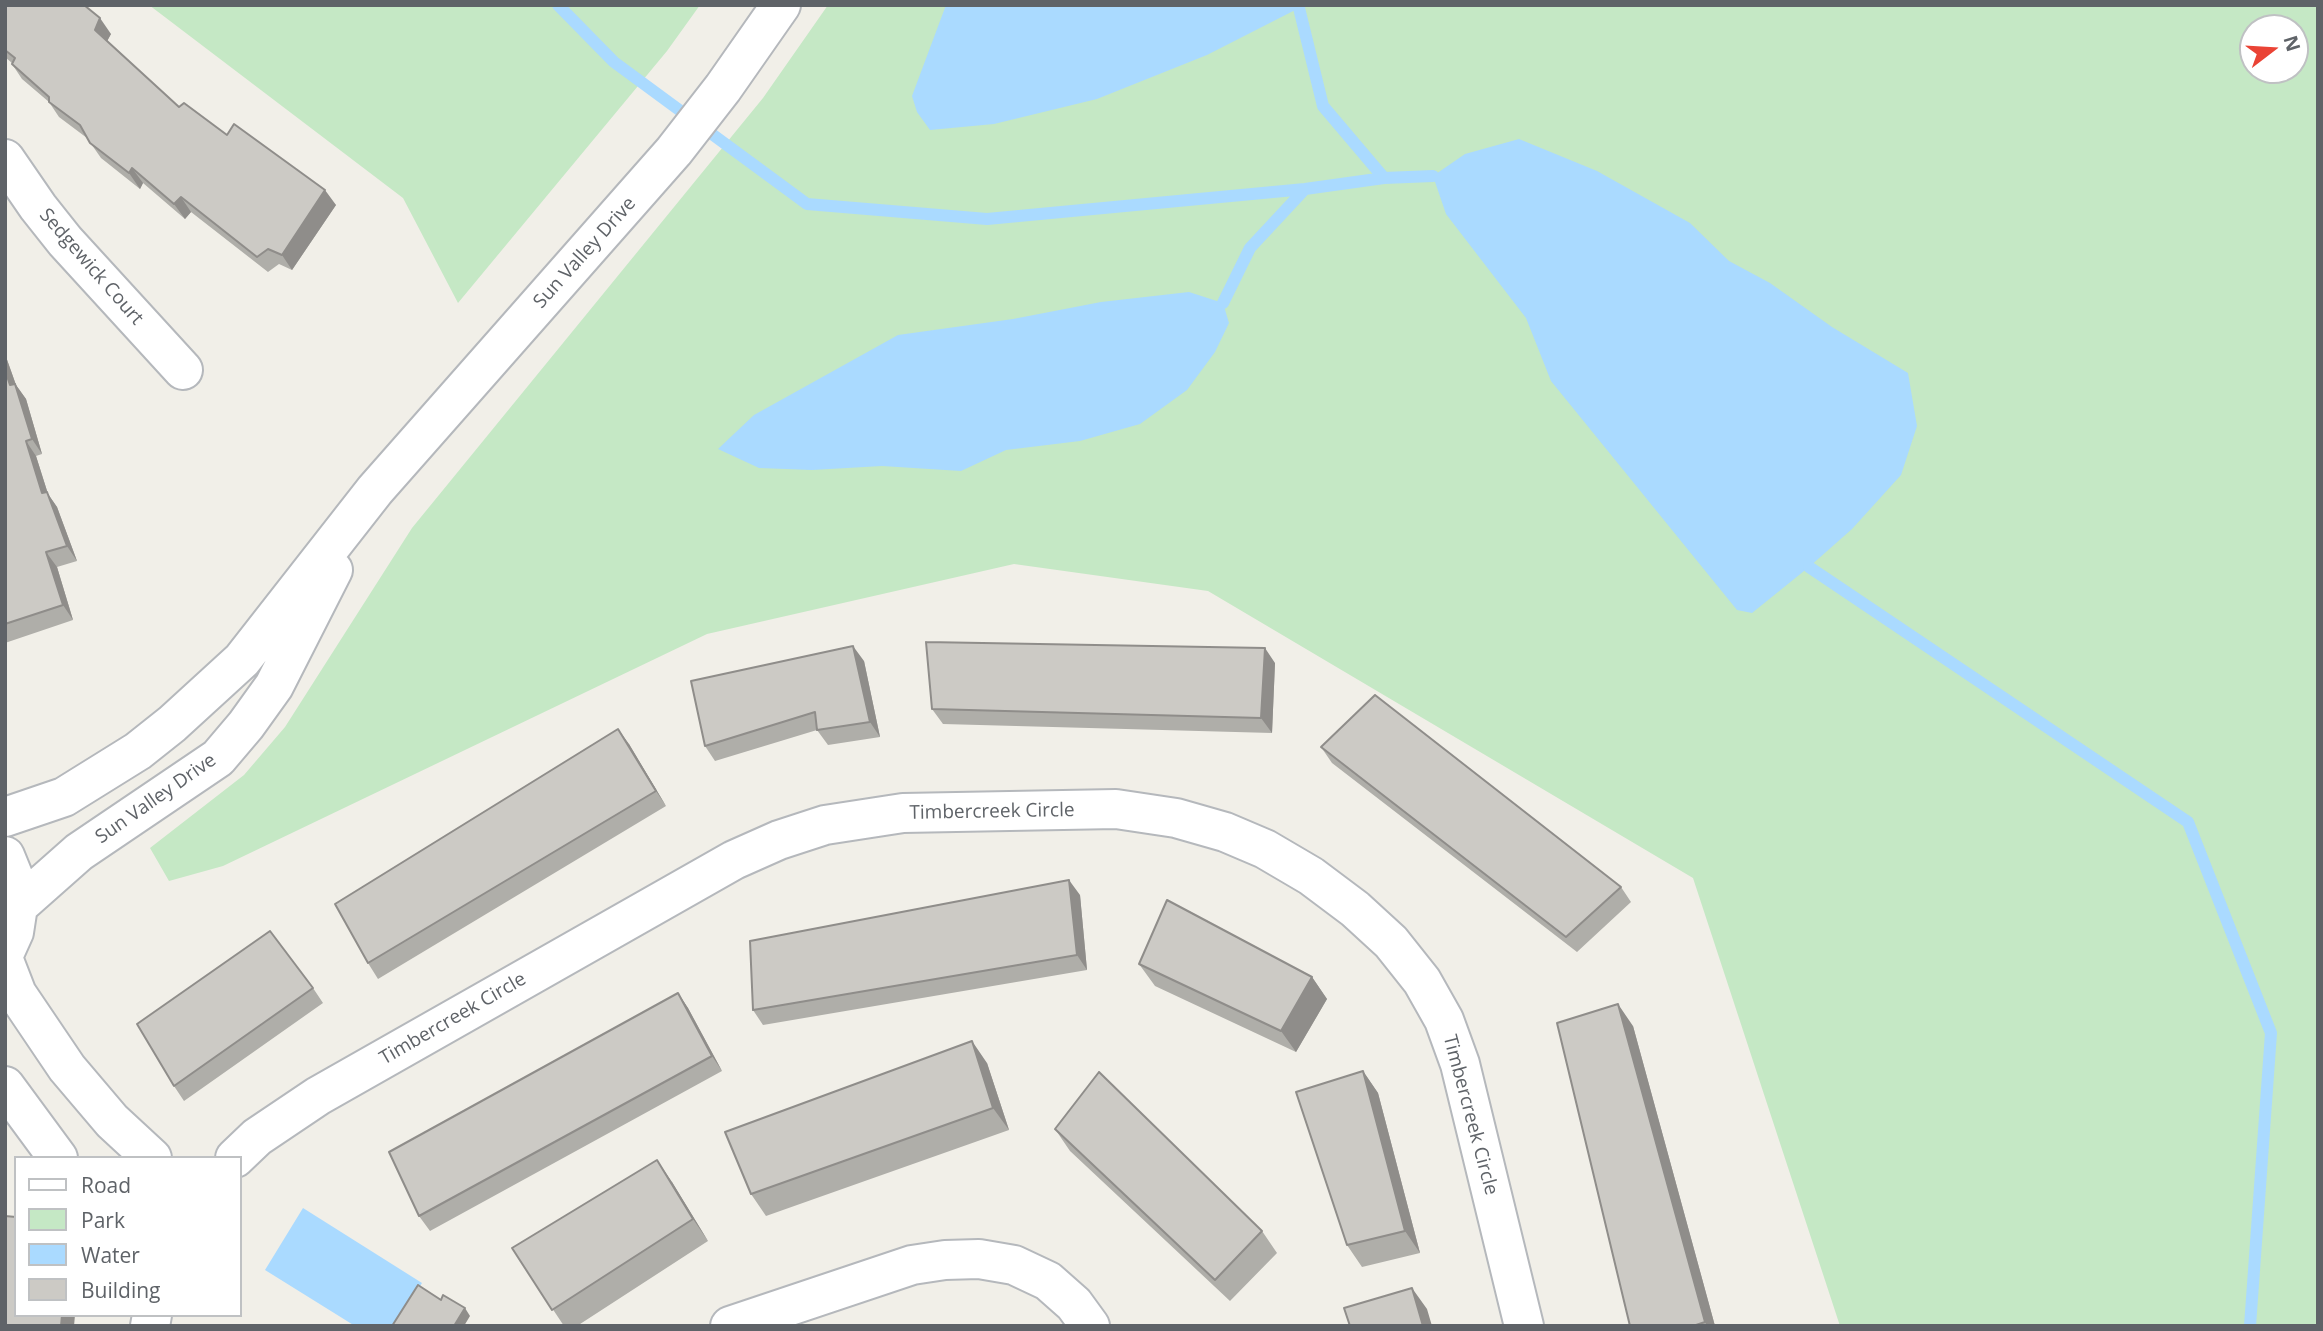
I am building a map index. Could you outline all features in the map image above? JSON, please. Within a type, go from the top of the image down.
[{"type":"street","name":"Sun Valley Drive","points":[[5,817],[64,797],[138,751],[242,660],[375,490],[674,151],[723,88],[781,5]]},
{"type":"street","name":"Sedgewick Court","points":[[5,159],[65,241],[183,370]]},
{"type":"street","name":"Sun Valley Drive","points":[[18,906],[79,852],[218,758],[274,686],[375,490]]},
{"type":"street","name":"Timbercreek Circle","points":[[237,1156],[257,1138],[317,1096],[734,860],[779,840],[825,825],[903,813],[1116,810],[1176,818],[1225,832],[1265,849],[1311,876],[1355,909],[1391,942],[1422,981],[1444,1020],[1460,1064],[1524,1326]]},
{"type":"street","points":[[5,856],[14,878],[18,906],[14,932],[5,952]]},
{"type":"street","points":[[5,963],[17,994],[67,1068],[112,1121],[150,1156]]},
{"type":"street","points":[[5,1086],[57,1156]]},
{"type":"street","points":[[730,1326],[912,1265],[979,1259],[1014,1265],[1048,1280],[1074,1304],[1090,1326]]},
{"type":"green space","points":[[149,5],[700,5],[667,51],[458,303],[403,198]]},
{"type":"green space","points":[[828,5],[2318,5],[2318,1326],[1840,1326],[1693,878],[1208,591],[1014,564],[707,634],[223,866],[169,881],[150,848],[244,775],[285,727],[412,528],[763,98]]},
{"type":"water","points":[[946,5],[1305,5],[1207,55],[1097,99],[994,124],[930,130],[917,112],[912,96]]},
{"type":"water","points":[[1519,139],[1597,171],[1690,223],[1729,261],[1770,283],[1832,327],[1908,373],[1917,426],[1901,475],[1852,529],[1752,613],[1737,610],[1551,381],[1526,318],[1446,214],[1433,176],[1465,154]]},
{"type":"water","points":[[1189,292],[1223,303],[1229,323],[1215,352],[1187,390],[1140,424],[1080,441],[1006,450],[961,471],[882,466],[812,470],[759,468],[718,449],[754,415],[898,335],[1013,319],[1101,302]]},
{"type":"water","points":[[303,1208],[422,1283],[395,1326],[355,1326],[265,1270]]},
{"type":"building","points":[[5,5],[84,5],[100,18],[95,30],[179,107],[184,103],[227,135],[234,124],[325,190],[282,255],[268,249],[257,257],[181,197],[174,204],[132,168],[129,173],[90,143],[80,125],[49,102],[49,97],[12,64],[15,58],[5,50]]},
{"type":"building","points":[[5,370],[10,385],[15,384],[32,439],[26,441],[42,493],[47,492],[67,546],[46,552],[63,605],[5,624]]},
{"type":"building","points":[[926,642],[1265,648],[1261,718],[932,709]]},
{"type":"building","points":[[853,646],[870,722],[817,730],[815,712],[705,746],[691,681]]},
{"type":"building","points":[[1375,695],[1621,887],[1566,937],[1321,747]]},
{"type":"building","points":[[618,729],[656,791],[368,963],[335,904]]},
{"type":"building","points":[[1069,880],[1077,955],[753,1010],[750,941]]},
{"type":"building","points":[[1167,900],[1312,977],[1281,1031],[1139,964]]},
{"type":"building","points":[[270,931],[313,988],[174,1086],[137,1024]]},
{"type":"building","points":[[678,993],[712,1056],[419,1216],[389,1152]]},
{"type":"building","points":[[1618,1004],[1705,1322],[1693,1326],[1630,1326],[1557,1023]]},
{"type":"building","points":[[972,1041],[993,1108],[751,1194],[725,1132]]},
{"type":"building","points":[[1363,1071],[1405,1231],[1347,1245],[1296,1092]]},
{"type":"building","points":[[1099,1072],[1262,1231],[1215,1280],[1055,1129]]},
{"type":"building","points":[[657,1160],[693,1219],[552,1310],[512,1248]]},
{"type":"building","points":[[5,1216],[14,1217],[14,1317],[62,1317],[61,1326],[5,1326]]},
{"type":"building","points":[[418,1285],[441,1300],[443,1295],[465,1308],[454,1326],[392,1326]]},
{"type":"building","points":[[1412,1288],[1423,1326],[1350,1326],[1344,1308]]},
{"type":"waterway","points":[[558,5],[614,62],[807,204],[987,219],[1305,189],[1384,178],[1433,176]]},
{"type":"waterway","points":[[1299,8],[1323,106],[1384,178]]},
{"type":"waterway","points":[[1223,303],[1250,248],[1305,189]]},
{"type":"waterway","points":[[1809,567],[2188,822],[2271,1033],[2250,1326]]}]
